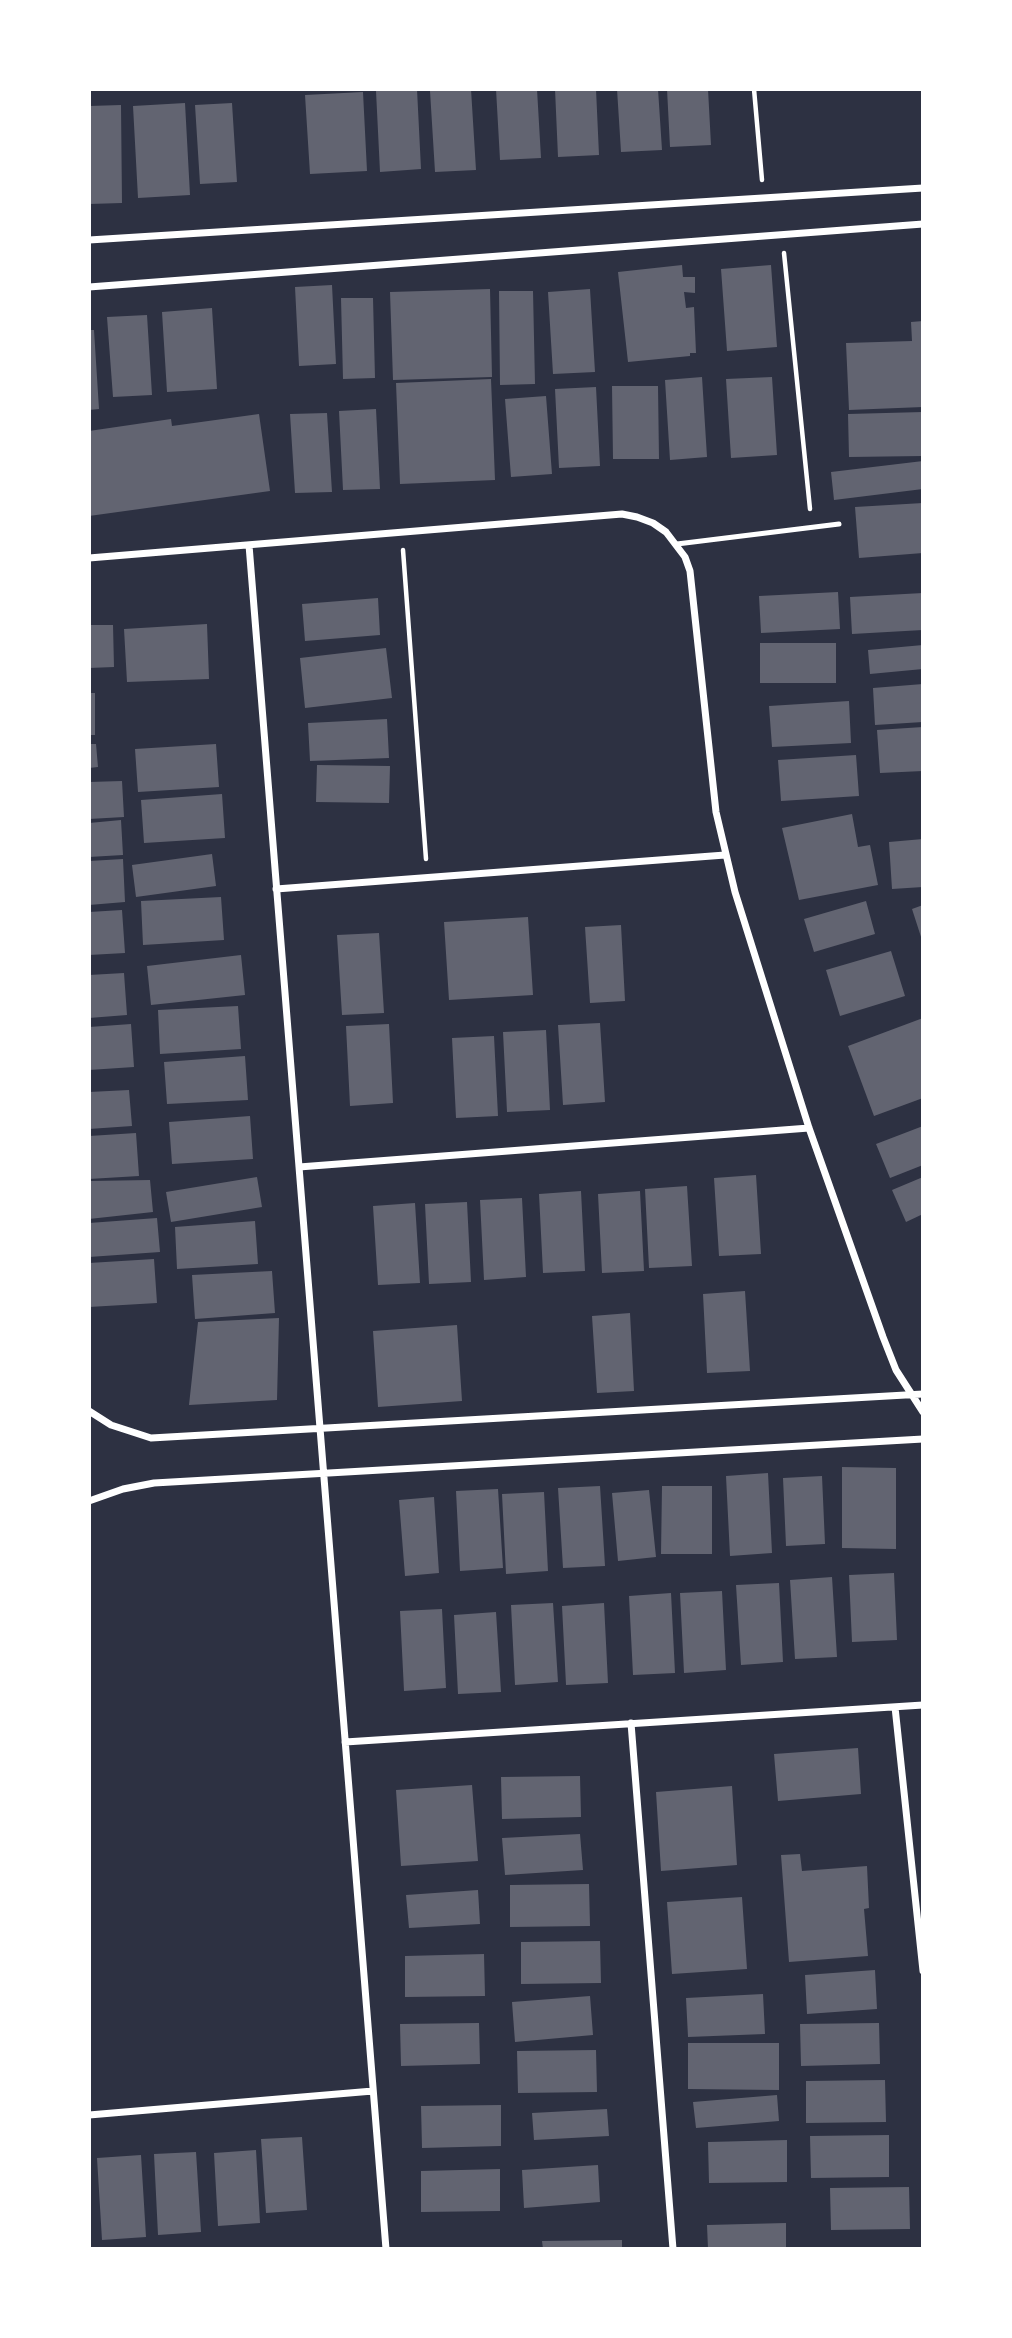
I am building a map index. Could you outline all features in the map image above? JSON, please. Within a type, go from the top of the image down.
[{"type":"street","points":[[89,240],[923,188]]},
{"type":"street","points":[[89,287],[923,224]]},
{"type":"street","points":[[89,558],[622,514],[653,523],[666,532],[677,544],[690,571],[716,812],[725,855],[809,1128],[883,1337],[896,1370],[923,1412]]},
{"type":"street","points":[[249,545],[386,2249]]},
{"type":"street","points":[[276,889],[725,855]]},
{"type":"street","points":[[299,1167],[809,1128]]},
{"type":"street","points":[[89,1411],[111,1425],[151,1438],[923,1394]]},
{"type":"street","points":[[89,1501],[123,1489],[154,1483],[923,1439]]},
{"type":"street","points":[[345,1742],[923,1705]]},
{"type":"street","points":[[895,1707],[923,1971]]},
{"type":"street","points":[[631,1723],[673,2249]]},
{"type":"street","points":[[89,2115],[373,2091]]},
{"type":"lane","points":[[677,544],[839,524]]},
{"type":"path","points":[[754,89],[763,198]]},
{"type":"path","points":[[782,235],[812,527]]},
{"type":"path","points":[[402,533],[427,877]]},
{"type":"building","points":[[417,89],[421,169],[380,172],[376,91]]},
{"type":"building","points":[[471,89],[476,170],[435,172],[430,91]]},
{"type":"building","points":[[496,89],[537,89],[541,158],[500,160]]},
{"type":"building","points":[[555,89],[596,89],[599,155],[558,157]]},
{"type":"building","points":[[617,89],[658,89],[662,150],[621,152]]},
{"type":"building","points":[[667,89],[708,89],[711,145],[670,147]]},
{"type":"building","points":[[363,92],[367,171],[310,174],[305,95]]},
{"type":"building","points":[[185,103],[190,195],[138,198],[133,106]]},
{"type":"building","points":[[232,103],[237,182],[200,184],[195,105]]},
{"type":"building","points":[[121,105],[122,203],[89,204],[89,106]]},
{"type":"building","points":[[682,265],[683,277],[695,277],[695,293],[684,292],[686,308],[694,307],[696,353],[690,353],[690,356],[628,362],[618,272]]},
{"type":"building","points":[[771,265],[777,347],[727,351],[721,269]]},
{"type":"building","points":[[332,285],[336,364],[299,366],[295,287]]},
{"type":"building","points":[[490,289],[492,377],[393,380],[390,292]]},
{"type":"building","points":[[590,289],[595,372],[553,374],[548,292]]},
{"type":"building","points":[[499,291],[533,291],[535,384],[500,385]]},
{"type":"building","points":[[341,298],[373,298],[375,378],[343,379]]},
{"type":"building","points":[[212,308],[217,389],[167,392],[162,312]]},
{"type":"building","points":[[147,315],[152,395],[113,397],[107,317]]},
{"type":"building","points":[[923,321],[923,407],[849,410],[846,343],[912,341],[911,322]]},
{"type":"building","points":[[89,330],[94,330],[99,409],[89,410]]},
{"type":"building","points":[[702,377],[707,457],[670,460],[665,380]]},
{"type":"building","points":[[772,377],[777,455],[731,458],[726,379]]},
{"type":"building","points":[[491,379],[495,480],[400,484],[396,383]]},
{"type":"building","points":[[612,386],[658,386],[659,459],[613,459]]},
{"type":"building","points":[[596,387],[600,466],[559,468],[555,389]]},
{"type":"building","points":[[546,396],[552,474],[511,477],[505,399]]},
{"type":"building","points":[[376,409],[380,489],[343,490],[339,411]]},
{"type":"building","points":[[923,412],[923,456],[849,457],[848,414]]},
{"type":"building","points":[[327,413],[332,492],[295,493],[290,414]]},
{"type":"building","points":[[259,414],[270,491],[89,516],[89,431],[171,419],[172,426]]},
{"type":"building","points":[[923,461],[923,489],[834,500],[831,472]]},
{"type":"building","points":[[923,503],[923,553],[859,558],[855,507]]},
{"type":"building","points":[[838,592],[840,629],[761,633],[759,596]]},
{"type":"building","points":[[923,593],[923,630],[852,634],[850,597]]},
{"type":"building","points":[[378,598],[380,635],[305,641],[302,604]]},
{"type":"building","points":[[207,624],[209,679],[127,682],[124,629]]},
{"type":"building","points":[[89,625],[113,625],[114,667],[89,668]]},
{"type":"building","points":[[760,643],[836,643],[836,683],[760,683]]},
{"type":"building","points":[[923,645],[923,669],[870,674],[868,650]]},
{"type":"building","points":[[386,648],[392,698],[305,708],[300,658]]},
{"type":"building","points":[[923,684],[923,722],[875,725],[873,688]]},
{"type":"building","points":[[89,693],[95,693],[95,735],[89,735]]},
{"type":"building","points":[[849,701],[851,743],[772,747],[769,706]]},
{"type":"building","points":[[387,719],[389,758],[310,761],[308,723]]},
{"type":"building","points":[[923,727],[923,771],[880,773],[877,730]]},
{"type":"building","points":[[89,744],[96,744],[98,767],[89,768]]},
{"type":"building","points":[[216,744],[219,787],[138,792],[135,749]]},
{"type":"building","points":[[856,755],[859,796],[781,801],[778,760]]},
{"type":"building","points":[[317,765],[390,766],[389,803],[316,802]]},
{"type":"building","points":[[122,781],[124,817],[89,819],[89,782]]},
{"type":"building","points":[[222,794],[225,838],[144,843],[141,800]]},
{"type":"building","points":[[852,814],[858,847],[870,845],[878,885],[799,900],[782,828]]},
{"type":"building","points":[[121,820],[123,855],[89,857],[89,823]]},
{"type":"building","points":[[923,839],[923,887],[892,889],[889,842]]},
{"type":"building","points":[[212,854],[216,886],[136,897],[132,865]]},
{"type":"building","points":[[123,859],[125,902],[89,905],[89,861]]},
{"type":"building","points":[[221,897],[224,940],[143,945],[141,901]]},
{"type":"building","points":[[866,901],[875,934],[814,952],[804,919]]},
{"type":"building","points":[[923,905],[923,940],[922,940],[912,909]]},
{"type":"building","points":[[122,910],[125,953],[89,955],[89,912]]},
{"type":"building","points":[[528,917],[533,995],[449,1000],[444,922]]},
{"type":"building","points":[[621,925],[625,1001],[590,1003],[585,927]]},
{"type":"building","points":[[379,933],[384,1013],[342,1015],[337,935]]},
{"type":"building","points":[[891,951],[905,996],[840,1016],[826,970]]},
{"type":"building","points":[[241,955],[245,995],[151,1005],[147,966]]},
{"type":"building","points":[[124,973],[127,1015],[89,1018],[89,975]]},
{"type":"building","points":[[238,1006],[241,1049],[160,1054],[158,1010]]},
{"type":"building","points":[[923,1018],[923,1098],[874,1116],[848,1046]]},
{"type":"building","points":[[600,1023],[605,1102],[563,1105],[558,1025]]},
{"type":"building","points":[[131,1024],[134,1067],[89,1070],[89,1027]]},
{"type":"building","points":[[389,1024],[393,1103],[350,1106],[346,1026]]},
{"type":"building","points":[[546,1030],[550,1110],[507,1112],[503,1032]]},
{"type":"building","points":[[494,1036],[498,1116],[456,1118],[452,1038]]},
{"type":"building","points":[[245,1056],[248,1100],[167,1104],[164,1062]]},
{"type":"building","points":[[129,1090],[132,1126],[89,1129],[89,1092]]},
{"type":"building","points":[[250,1116],[253,1159],[172,1164],[169,1122]]},
{"type":"building","points":[[923,1126],[923,1165],[890,1178],[876,1144]]},
{"type":"building","points":[[136,1133],[139,1176],[89,1179],[89,1136]]},
{"type":"building","points":[[756,1175],[761,1254],[719,1256],[714,1178]]},
{"type":"building","points":[[257,1177],[262,1207],[171,1222],[166,1192]]},
{"type":"building","points":[[923,1177],[923,1214],[906,1222],[892,1190]]},
{"type":"building","points":[[150,1180],[153,1212],[89,1219],[89,1181]]},
{"type":"building","points":[[687,1186],[692,1266],[649,1268],[645,1189]]},
{"type":"building","points":[[581,1191],[585,1271],[543,1273],[539,1194]]},
{"type":"building","points":[[640,1191],[644,1271],[602,1273],[598,1194]]},
{"type":"building","points":[[522,1198],[526,1277],[484,1280],[480,1200]]},
{"type":"building","points":[[467,1202],[471,1282],[429,1284],[425,1204]]},
{"type":"building","points":[[415,1203],[420,1283],[378,1285],[373,1206]]},
{"type":"building","points":[[157,1218],[160,1252],[89,1257],[89,1223]]},
{"type":"building","points":[[255,1221],[258,1264],[177,1269],[175,1227]]},
{"type":"building","points":[[154,1259],[157,1303],[89,1307],[89,1263]]},
{"type":"building","points":[[272,1271],[275,1313],[195,1319],[192,1275]]},
{"type":"building","points":[[745,1291],[750,1371],[707,1373],[703,1294]]},
{"type":"building","points":[[630,1313],[634,1391],[597,1393],[592,1316]]},
{"type":"building","points":[[279,1318],[277,1400],[189,1405],[198,1322]]},
{"type":"building","points":[[457,1325],[462,1401],[378,1407],[373,1331]]},
{"type":"building","points":[[842,1467],[896,1468],[896,1549],[842,1548]]},
{"type":"building","points":[[768,1473],[772,1553],[730,1556],[726,1476]]},
{"type":"building","points":[[822,1476],[825,1544],[786,1546],[783,1478]]},
{"type":"building","points":[[600,1486],[605,1566],[563,1568],[558,1488]]},
{"type":"building","points":[[662,1486],[712,1486],[712,1554],[661,1554]]},
{"type":"building","points":[[498,1489],[503,1568],[460,1571],[456,1491]]},
{"type":"building","points":[[649,1490],[656,1557],[618,1561],[612,1493]]},
{"type":"building","points":[[544,1492],[548,1571],[506,1574],[502,1494]]},
{"type":"building","points":[[434,1497],[439,1573],[405,1576],[399,1500]]},
{"type":"building","points":[[894,1573],[897,1640],[852,1642],[849,1575]]},
{"type":"building","points":[[832,1577],[837,1657],[795,1659],[790,1580]]},
{"type":"building","points":[[779,1583],[783,1662],[741,1665],[736,1585]]},
{"type":"building","points":[[722,1591],[726,1670],[684,1673],[680,1593]]},
{"type":"building","points":[[671,1593],[675,1673],[633,1675],[629,1596]]},
{"type":"building","points":[[553,1603],[558,1682],[515,1685],[511,1605]]},
{"type":"building","points":[[604,1603],[608,1683],[566,1685],[562,1606]]},
{"type":"building","points":[[442,1609],[446,1688],[404,1691],[400,1611]]},
{"type":"building","points":[[496,1612],[501,1692],[458,1694],[454,1615]]},
{"type":"building","points":[[858,1748],[861,1794],[778,1801],[774,1754]]},
{"type":"building","points":[[580,1776],[581,1817],[502,1819],[501,1777]]},
{"type":"building","points":[[472,1785],[478,1861],[401,1866],[396,1790]]},
{"type":"building","points":[[732,1786],[737,1865],[661,1871],[656,1792]]},
{"type":"building","points":[[580,1834],[583,1870],[505,1875],[502,1838]]},
{"type":"building","points":[[800,1854],[802,1871],[867,1866],[869,1908],[864,1909],[868,1956],[789,1962],[781,1855]]},
{"type":"building","points":[[589,1884],[590,1926],[510,1927],[510,1885]]},
{"type":"building","points":[[478,1890],[480,1924],[409,1928],[406,1895]]},
{"type":"building","points":[[742,1897],[747,1969],[672,1974],[667,1902]]},
{"type":"building","points":[[600,1941],[601,1983],[521,1984],[521,1942]]},
{"type":"building","points":[[484,1954],[485,1996],[405,1997],[405,1956]]},
{"type":"building","points":[[875,1970],[877,2009],[807,2014],[805,1975]]},
{"type":"building","points":[[763,1994],[765,2034],[688,2037],[686,1998]]},
{"type":"building","points":[[590,1996],[593,2035],[515,2042],[512,2002]]},
{"type":"building","points":[[479,2023],[480,2064],[401,2066],[400,2024]]},
{"type":"building","points":[[879,2023],[880,2064],[801,2066],[800,2024]]},
{"type":"building","points":[[688,2043],[779,2043],[779,2090],[688,2089]]},
{"type":"building","points":[[596,2050],[597,2092],[518,2093],[517,2051]]},
{"type":"building","points":[[885,2080],[886,2122],[806,2123],[806,2081]]},
{"type":"building","points":[[777,2095],[779,2121],[696,2128],[693,2102]]},
{"type":"building","points":[[501,2105],[501,2146],[422,2148],[421,2106]]},
{"type":"building","points":[[607,2109],[609,2136],[534,2140],[532,2113]]},
{"type":"building","points":[[889,2135],[889,2177],[811,2178],[810,2136]]},
{"type":"building","points":[[302,2137],[307,2210],[266,2213],[261,2139]]},
{"type":"building","points":[[787,2140],[787,2182],[709,2183],[708,2142]]},
{"type":"building","points":[[256,2150],[260,2223],[218,2226],[214,2153]]},
{"type":"building","points":[[196,2152],[201,2232],[158,2235],[154,2154]]},
{"type":"building","points":[[141,2155],[146,2237],[102,2240],[97,2158]]},
{"type":"building","points":[[598,2165],[600,2202],[524,2208],[522,2170]]},
{"type":"building","points":[[500,2169],[500,2211],[421,2212],[421,2171]]},
{"type":"building","points":[[909,2187],[910,2229],[831,2230],[830,2188]]},
{"type":"building","points":[[786,2223],[786,2249],[708,2249],[707,2225]]},
{"type":"building","points":[[622,2240],[622,2249],[543,2249],[542,2241]]}]
